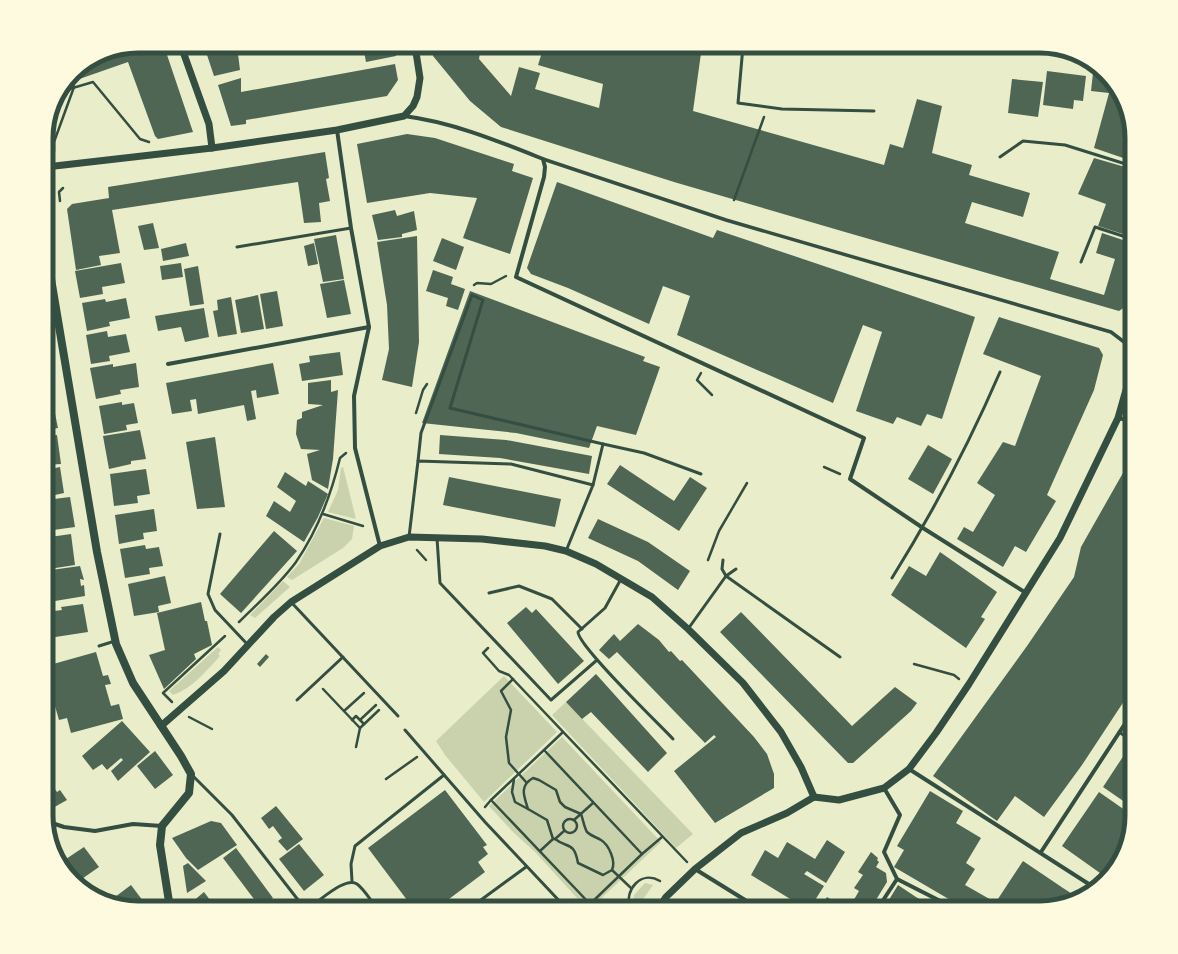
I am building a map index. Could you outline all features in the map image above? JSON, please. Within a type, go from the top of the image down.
[{"type":"main road","points":[[53,291],[97,552],[115,641],[134,683],[191,774],[189,794],[162,826],[160,844],[169,901]]},
{"type":"street","points":[[184,53],[209,124],[212,148]]},
{"type":"street","points":[[404,116],[413,106],[417,97],[420,78],[416,53]]},
{"type":"street","points":[[53,167],[212,148],[337,130],[404,116],[420,118],[498,140],[543,159],[726,220],[1111,332],[1125,343]]},
{"type":"street","points":[[337,130],[351,228],[369,327],[354,396],[355,448],[380,546]]},
{"type":"street","points":[[543,159],[545,167],[544,177],[516,277],[864,438],[850,479],[1026,594]]},
{"type":"street","points":[[168,364],[369,327]]},
{"type":"street","points":[[663,901],[694,869],[741,833],[787,813],[814,797],[839,800],[884,788],[909,768],[936,733],[969,684],[1060,538],[1118,418],[1125,394]]},
{"type":"street","points":[[1118,418],[1125,420]]},
{"type":"street","points":[[161,726],[224,671],[274,617],[291,602],[380,546],[409,537],[437,536],[482,539],[545,546],[566,551],[596,564],[652,598],[688,629],[743,683],[781,732],[801,767],[814,797]]},
{"type":"street","points":[[1041,852],[1125,723]]},
{"type":"street","points":[[909,768],[1090,885]]},
{"type":"street","points":[[884,788],[900,814],[884,852],[897,879],[940,901]]},
{"type":"street","points":[[53,823],[64,827],[95,831],[133,824],[162,826]]},
{"type":"street","points":[[694,869],[747,901]]},
{"type":"street","points":[[883,901],[897,879]]},
{"type":"lane","points":[[742,53],[738,103],[782,110],[874,111]]},
{"type":"lane","points":[[1000,157],[1023,141],[1065,145],[1125,164]]},
{"type":"lane","points":[[1081,262],[1095,227],[1125,237]]},
{"type":"lane","points":[[237,246],[351,228]]},
{"type":"lane","points":[[409,537],[422,434],[472,295],[483,300],[450,408],[644,453],[701,474]]},
{"type":"lane","points":[[892,578],[923,528],[974,431],[1000,372]]},
{"type":"lane","points":[[566,551],[593,485],[604,444]]},
{"type":"lane","points":[[418,461],[511,464],[593,485]]},
{"type":"lane","points":[[220,534],[208,594],[215,610],[248,645]]},
{"type":"lane","points":[[437,536],[440,583],[551,700],[597,660]]},
{"type":"lane","points":[[723,560],[722,569],[726,576],[840,658]]},
{"type":"lane","points":[[688,629],[726,576],[736,569]]},
{"type":"lane","points":[[621,579],[605,608],[578,632],[578,637],[597,660],[673,739]]},
{"type":"lane","points":[[489,592],[519,586],[526,588],[552,599],[582,629]]},
{"type":"lane","points":[[291,602],[398,716]]},
{"type":"lane","points":[[99,646],[115,641]]},
{"type":"lane","points":[[297,700],[342,657]]},
{"type":"lane","points":[[405,730],[526,867],[559,901]]},
{"type":"lane","points":[[1119,732],[1125,736]]},
{"type":"lane","points":[[191,774],[232,815],[299,901]]},
{"type":"lane","points":[[352,881],[351,864],[355,846],[444,775]]},
{"type":"lane","points":[[480,901],[526,867]]},
{"type":"lane","points":[[317,901],[344,883],[352,881],[358,884],[371,901]]},
{"type":"path","points":[[69,89],[93,82],[140,139],[153,143]]},
{"type":"path","points":[[54,151],[54,142],[74,87],[73,84]]},
{"type":"path","points":[[734,200],[767,107]]},
{"type":"path","points":[[60,201],[59,192],[63,188]]},
{"type":"path","points":[[697,380],[712,395]]},
{"type":"path","points":[[163,693],[233,628],[295,562],[323,514],[334,485],[340,458],[355,448]]},
{"type":"path","points":[[824,467],[850,479]]},
{"type":"path","points":[[708,560],[719,531],[747,483]]},
{"type":"path","points":[[323,514],[376,531]]},
{"type":"path","points":[[486,644],[489,648],[483,653],[499,670],[509,675],[513,679],[694,869]]},
{"type":"path","points":[[914,664],[954,675],[969,684]]},
{"type":"path","points":[[513,679],[501,691],[511,710],[506,737],[509,763],[526,782]]},
{"type":"path","points":[[344,711],[370,686]]},
{"type":"path","points":[[321,688],[360,728]]},
{"type":"path","points":[[360,720],[382,699]]},
{"type":"path","points":[[356,747],[360,728],[386,703]]},
{"type":"path","points":[[352,720],[356,716],[364,724]]},
{"type":"path","points":[[196,720],[212,729]]},
{"type":"path","points":[[563,732],[491,800],[587,901]]},
{"type":"path","points":[[544,750],[642,854]]},
{"type":"path","points":[[386,779],[424,752]]},
{"type":"path","points":[[514,779],[512,792],[515,802],[547,820],[554,839],[560,843],[567,844],[572,848],[577,856],[578,863],[602,875],[612,870],[614,864],[612,855],[603,841],[590,835],[586,830],[581,814],[565,807],[560,802],[556,790],[533,778],[526,782],[522,793],[528,809]]},
{"type":"path","points":[[564,831],[564,822],[567,819],[574,820],[593,803]]},
{"type":"path","points":[[564,831],[570,834],[575,831],[577,824],[574,820]]},
{"type":"path","points":[[540,851],[564,831]]},
{"type":"path","points":[[593,901],[662,837]]},
{"type":"path","points":[[612,870],[631,888]]},
{"type":"path","points":[[628,901],[631,888],[644,879],[655,878],[660,881]]},
{"type":"green space","points":[[343,467],[356,519],[328,512],[338,490],[341,468]]},
{"type":"green space","points":[[324,518],[354,526],[352,539],[343,548],[292,580],[287,577],[299,564]]},
{"type":"green space","points":[[283,581],[290,587],[255,618],[250,615]]},
{"type":"green space","points":[[218,647],[221,650],[218,654],[220,656],[193,684],[173,695],[169,691]]},
{"type":"green space","points":[[504,676],[557,732],[484,802],[445,755],[436,741]]},
{"type":"green space","points":[[566,702],[693,834],[676,848],[552,715]]},
{"type":"green space","points":[[562,737],[661,842],[598,901],[580,901],[536,853],[513,832],[489,806]]},
{"type":"green space","points":[[645,883],[653,885],[642,901],[634,901],[634,895]]},
{"type":"building","points":[[132,53],[166,53],[193,132],[158,139],[155,136],[128,62],[76,80],[91,67],[105,59]]},
{"type":"building","points":[[206,53],[238,53],[240,70],[214,76]]},
{"type":"building","points":[[364,53],[396,53],[396,56],[366,62]]},
{"type":"building","points":[[433,53],[480,53],[479,59],[511,96],[519,67],[540,73],[535,89],[599,108],[603,84],[538,65],[542,53],[701,53],[693,111],[884,165],[890,144],[903,148],[917,99],[942,106],[932,153],[972,165],[969,175],[1030,193],[1023,217],[972,202],[965,223],[1059,252],[1050,279],[1104,295],[1115,259],[1096,253],[1102,233],[1125,241],[1125,307],[1119,311],[845,232],[674,182],[501,127],[470,101],[433,56]]},
{"type":"building","points":[[395,64],[398,80],[387,96],[246,120],[246,124],[231,126],[218,85],[241,78],[241,92]]},
{"type":"building","points":[[1047,71],[1086,76],[1083,101],[1074,100],[1073,109],[1043,105]]},
{"type":"building","points":[[1093,73],[1095,73],[1114,95],[1119,105],[1125,132],[1125,159],[1094,148],[1109,93],[1091,91]]},
{"type":"building","points":[[1012,79],[1043,82],[1038,117],[1008,113]]},
{"type":"building","points":[[407,134],[435,138],[514,164],[512,171],[533,178],[510,254],[463,238],[477,198],[430,193],[367,203],[357,144]]},
{"type":"building","points":[[325,152],[329,178],[326,179],[330,201],[319,203],[321,222],[304,223],[298,182],[112,210],[120,253],[99,256],[101,265],[76,270],[67,209],[72,204],[109,198],[108,187]]},
{"type":"building","points":[[1094,158],[1125,167],[1125,235],[1098,226],[1106,204],[1078,194]]},
{"type":"building","points":[[557,182],[713,238],[717,230],[975,317],[942,419],[927,414],[921,426],[897,417],[893,424],[856,411],[882,332],[863,325],[833,403],[677,335],[690,296],[663,286],[649,324],[568,288],[531,274],[527,268]]},
{"type":"building","points":[[395,210],[397,216],[414,211],[417,230],[402,234],[402,237],[378,240],[372,215]]},
{"type":"building","points":[[153,223],[159,248],[144,250],[138,226]]},
{"type":"building","points":[[336,235],[344,279],[323,282],[314,239]]},
{"type":"building","points":[[417,236],[419,342],[412,387],[382,380],[389,349],[387,305],[377,242]]},
{"type":"building","points":[[442,238],[464,247],[456,270],[433,261]]},
{"type":"building","points":[[186,243],[189,256],[163,261],[161,249]]},
{"type":"building","points":[[314,243],[318,264],[308,266],[304,246]]},
{"type":"building","points":[[121,263],[125,283],[102,287],[103,294],[80,298],[75,271]]},
{"type":"building","points":[[181,263],[183,277],[162,280],[160,266]]},
{"type":"building","points":[[198,266],[204,304],[190,306],[184,269]]},
{"type":"building","points":[[433,270],[453,277],[451,284],[465,289],[458,310],[446,306],[448,298],[426,291]]},
{"type":"building","points":[[344,280],[351,314],[327,318],[320,284]]},
{"type":"building","points":[[277,291],[283,326],[266,329],[260,294]]},
{"type":"building","points":[[470,291],[645,357],[643,361],[660,367],[636,435],[597,426],[589,448],[516,433],[422,423]]},
{"type":"building","points":[[258,295],[264,329],[241,333],[235,300]]},
{"type":"building","points":[[231,297],[237,334],[218,337],[213,311],[218,310],[217,300]]},
{"type":"building","points":[[126,298],[130,318],[109,322],[110,326],[87,331],[82,303],[105,299],[106,302]]},
{"type":"building","points":[[204,308],[209,337],[185,342],[181,327],[158,331],[155,316]]},
{"type":"building","points":[[999,317],[1099,348],[1103,355],[1094,390],[1047,495],[1056,501],[1026,552],[1015,546],[1003,567],[957,539],[964,527],[973,532],[995,495],[977,483],[1003,442],[1015,446],[1041,376],[983,354]]},
{"type":"building","points":[[107,331],[108,337],[126,334],[130,352],[109,356],[110,361],[91,364],[86,335]]},
{"type":"building","points":[[340,352],[343,375],[302,381],[299,364],[310,362],[309,356]]},
{"type":"building","points":[[136,363],[139,387],[120,390],[121,394],[96,399],[90,368],[113,364],[113,367]]},
{"type":"building","points":[[273,363],[279,394],[257,398],[256,390],[251,391],[256,419],[247,421],[244,405],[198,414],[196,399],[190,400],[192,411],[172,414],[166,383]]},
{"type":"building","points":[[331,380],[331,392],[338,390],[333,459],[328,489],[312,480],[307,454],[320,450],[301,449],[296,434],[297,420],[302,418],[302,412],[323,405],[308,404],[308,383]]},
{"type":"building","points":[[122,402],[122,405],[134,403],[138,423],[126,425],[127,430],[104,434],[99,406]]},
{"type":"building","points":[[53,404],[58,428],[53,429]]},
{"type":"building","points":[[140,430],[146,459],[131,461],[131,464],[109,469],[103,436]]},
{"type":"building","points":[[53,435],[57,435],[61,464],[53,465]]},
{"type":"building","points":[[440,435],[506,440],[592,456],[589,474],[500,458],[439,454]]},
{"type":"building","points":[[215,437],[225,507],[197,509],[186,442]]},
{"type":"building","points":[[928,445],[952,459],[933,494],[908,479]]},
{"type":"building","points":[[620,465],[674,501],[690,477],[707,488],[679,531],[607,484]]},
{"type":"building","points":[[60,467],[64,493],[53,495],[53,468]]},
{"type":"building","points":[[146,469],[150,494],[137,496],[138,503],[114,506],[110,474]]},
{"type":"building","points":[[1125,469],[1125,700],[1082,765],[1044,817],[1015,796],[997,821],[933,776],[1027,646],[1074,577],[1081,547]]},
{"type":"building","points":[[285,472],[306,486],[308,481],[328,494],[318,517],[304,542],[266,516],[274,501],[290,512],[296,501],[277,487]]},
{"type":"building","points":[[449,477],[561,499],[555,527],[443,505]]},
{"type":"building","points":[[70,497],[75,527],[53,530],[53,499]]},
{"type":"building","points":[[154,509],[157,531],[143,533],[144,539],[119,544],[115,515]]},
{"type":"building","points":[[598,519],[648,542],[690,571],[678,590],[638,561],[588,538]]},
{"type":"building","points":[[274,531],[297,551],[241,613],[220,594]]},
{"type":"building","points":[[71,534],[75,565],[53,568],[53,537]]},
{"type":"building","points":[[145,545],[146,549],[159,547],[163,566],[149,568],[150,574],[125,578],[120,549]]},
{"type":"building","points":[[940,552],[997,592],[981,617],[985,619],[966,648],[891,595],[909,566],[926,576]]},
{"type":"building","points":[[80,566],[84,580],[80,579],[81,586],[84,585],[85,596],[55,601],[55,597],[53,597],[53,570]]},
{"type":"building","points":[[165,576],[171,603],[158,606],[159,612],[134,616],[128,584]]},
{"type":"building","points":[[201,602],[212,645],[194,654],[196,659],[164,689],[149,655],[165,650],[157,613]]},
{"type":"building","points":[[83,604],[88,632],[53,637],[53,611],[62,610],[61,607]]},
{"type":"building","points":[[526,607],[532,613],[536,609],[584,661],[558,684],[507,623]]},
{"type":"building","points":[[741,612],[852,726],[895,687],[917,703],[911,711],[853,763],[848,763],[720,632]]},
{"type":"building","points":[[638,624],[659,640],[669,652],[671,651],[680,661],[682,660],[754,737],[767,754],[774,774],[774,788],[715,823],[674,771],[716,737],[714,735],[705,743],[617,652],[609,659],[599,650],[614,634],[620,641]]},
{"type":"building","points":[[96,652],[103,676],[108,675],[111,684],[105,685],[111,706],[119,704],[123,719],[71,733],[67,718],[59,720],[53,699],[53,664]]},
{"type":"building","points":[[266,654],[269,657],[260,667],[257,664]]},
{"type":"building","points":[[596,674],[667,753],[648,772],[591,712],[582,719],[566,702]]},
{"type":"building","points":[[122,721],[150,752],[118,781],[111,771],[123,760],[121,758],[107,770],[102,764],[93,770],[82,756]]},
{"type":"building","points":[[155,751],[173,775],[155,789],[137,766]]},
{"type":"building","points":[[1124,755],[1125,802],[1103,787]]},
{"type":"building","points":[[53,787],[57,792],[60,790],[67,800],[53,808]]},
{"type":"building","points":[[445,790],[487,845],[483,847],[488,854],[478,862],[485,872],[446,901],[408,901],[368,848]]},
{"type":"building","points":[[930,791],[963,811],[956,823],[981,838],[966,863],[975,869],[965,885],[993,901],[952,901],[894,867],[904,850],[897,846]]},
{"type":"building","points":[[1099,792],[1125,810],[1125,822],[1119,849],[1111,863],[1102,874],[1062,846]]},
{"type":"building","points":[[276,806],[303,839],[287,851],[278,841],[282,838],[273,826],[269,829],[261,818]]},
{"type":"building","points":[[211,821],[221,823],[237,845],[198,870],[186,858],[172,838]]},
{"type":"building","points":[[827,840],[845,852],[826,883],[807,871],[804,874],[824,886],[814,901],[794,901],[751,875],[765,850],[778,858],[787,842],[815,859]]},
{"type":"building","points":[[299,844],[324,875],[304,891],[279,859]]},
{"type":"building","points":[[84,847],[99,867],[81,879],[65,860]]},
{"type":"building","points":[[236,848],[273,898],[269,901],[255,901],[223,858]]},
{"type":"building","points":[[871,852],[878,858],[877,860],[879,862],[876,867],[886,873],[887,882],[875,901],[853,901],[859,891],[854,888],[863,875],[858,872]]},
{"type":"building","points":[[1023,861],[1074,895],[1046,901],[997,901]]},
{"type":"building","points":[[188,863],[206,881],[187,893],[183,866]]},
{"type":"building","points":[[131,885],[143,901],[132,901],[115,897]]},
{"type":"building","points":[[898,885],[923,901],[888,901]]},
{"type":"building","points":[[204,892],[211,901],[193,901]]},
{"type":"building","points":[[827,897],[833,901],[824,901]]}]
